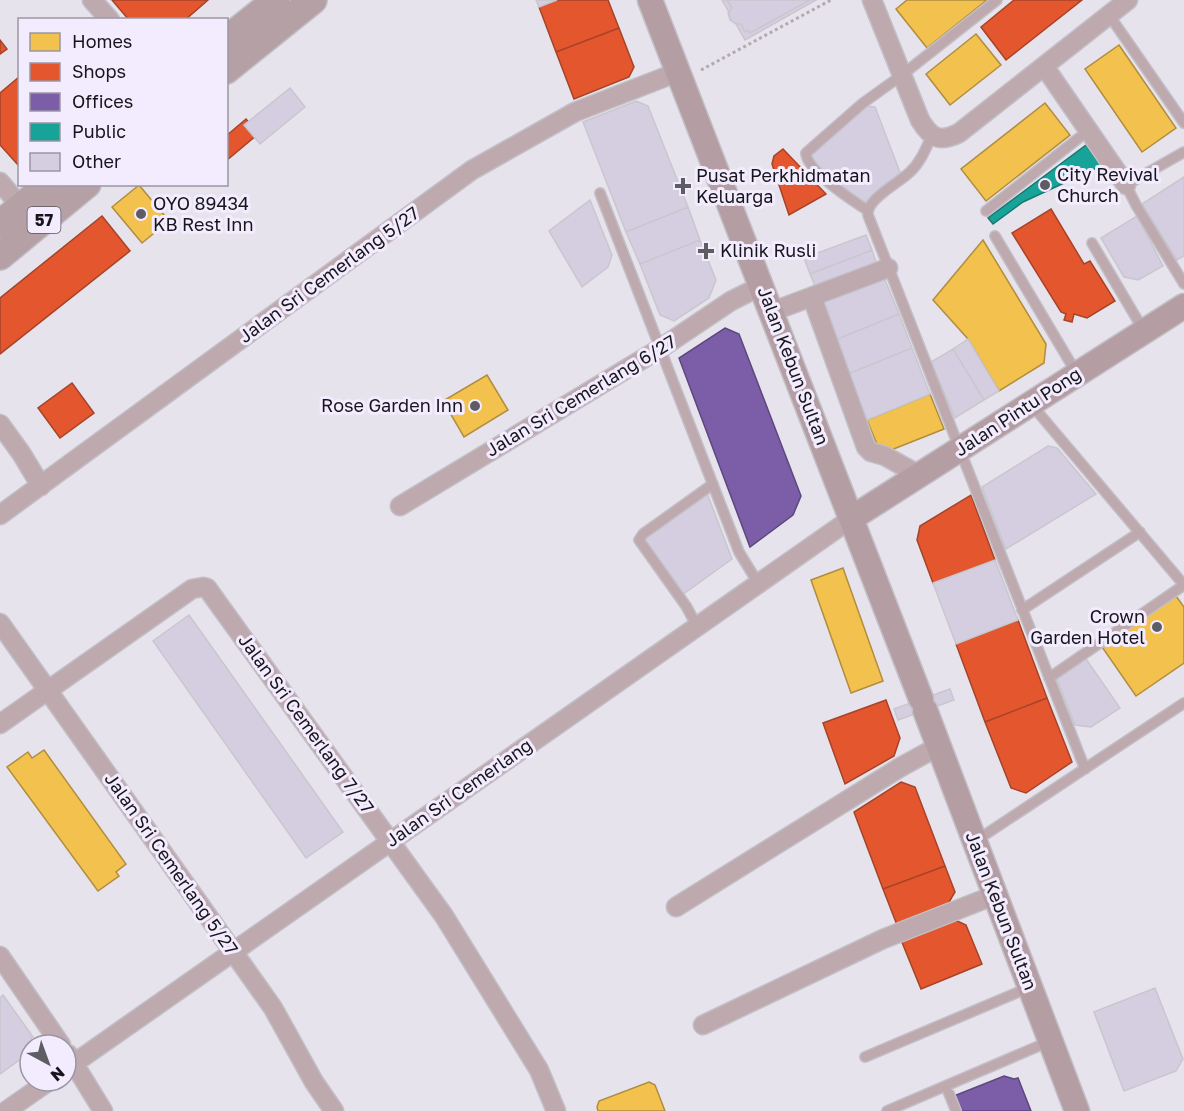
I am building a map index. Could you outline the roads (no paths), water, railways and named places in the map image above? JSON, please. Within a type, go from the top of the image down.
[{"type":"main road","points":[[228,38],[276,0]]},
{"type":"main road","points":[[228,68],[313,0]]},
{"type":"main road","name":"Jalan Kebun Sultan","points":[[650,0],[852,518],[1077,1111]]},
{"type":"main road","name":"57","points":[[0,224],[47,186]]},
{"type":"main road","name":"57","points":[[0,256],[85,186]]},
{"type":"main road","name":"Jalan Pintu Pong","points":[[852,518],[1144,331],[1183,309]]},
{"type":"street","points":[[92,0],[108,18]]},
{"type":"street","points":[[872,0],[920,120],[932,135],[941,139],[959,133],[1128,0]]},
{"type":"street","points":[[1044,66],[1126,185]]},
{"type":"street","name":"Jalan Sri Cemerlang 5/27","points":[[0,515],[472,170],[575,112],[679,76]]},
{"type":"street","points":[[0,182],[21,207]]},
{"type":"street","points":[[771,312],[888,268]]},
{"type":"street","name":"Jalan Sri Cemerlang 6/27","points":[[400,506],[661,348],[731,301],[761,286]]},
{"type":"street","points":[[812,297],[866,447],[871,452],[885,456],[919,475]]},
{"type":"street","points":[[0,424],[41,486]]},
{"type":"street","name":"Jalan Sri Cemerlang","points":[[78,1055],[234,951],[852,518]]},
{"type":"street","name":"Jalan Sri Cemerlang 7/27","points":[[47,691],[192,589],[202,587],[211,592],[456,935],[539,1070],[556,1111]]},
{"type":"street","name":"Jalan Sri Cemerlang 5/27","points":[[0,623],[234,951],[273,1008],[314,1082],[334,1111]]},
{"type":"street","points":[[0,724],[47,691]]},
{"type":"street","points":[[676,907],[898,768],[939,746]]},
{"type":"street","points":[[703,1024],[883,939],[995,895]]},
{"type":"street","points":[[0,956],[53,1033]]},
{"type":"street","points":[[78,1074],[103,1111]]},
{"type":"street","points":[[6,1111],[32,1093]]},
{"type":"lane","points":[[997,0],[863,103],[808,150],[806,155],[808,161],[834,187],[867,210],[1085,769]]},
{"type":"lane","points":[[1109,15],[1184,123]]},
{"type":"lane","points":[[986,211],[1089,130]]},
{"type":"lane","points":[[867,210],[873,202],[917,165],[932,135]]},
{"type":"lane","points":[[1184,152],[1126,185],[1184,284]]},
{"type":"lane","points":[[600,193],[739,552],[758,583]]},
{"type":"lane","points":[[995,236],[1077,374]]},
{"type":"lane","points":[[1092,243],[1144,331]]},
{"type":"lane","points":[[1031,404],[1184,585],[1049,678]]},
{"type":"lane","points":[[697,626],[686,606],[639,540],[643,534],[713,484]]},
{"type":"lane","points":[[1022,610],[1140,532]]},
{"type":"lane","points":[[975,842],[1184,703]]},
{"type":"lane","points":[[866,1057],[1030,987]]},
{"type":"lane","points":[[887,1111],[1050,1041]]},
{"type":"lane","points":[[946,1086],[956,1111]]},
{"type":"place","name":"City Revival Church","points":[[1045,185]]},
{"type":"place","name":"Pusat Perkhidmatan Keluarga","points":[[683,186]]},
{"type":"place","name":"OYO 89434 KB Rest Inn","points":[[141,214]]},
{"type":"place","name":"Klinik Rusli","points":[[706,251]]},
{"type":"place","name":"Rose Garden Inn","points":[[475,406]]},
{"type":"place","name":"Crown Garden Hotel","points":[[1157,627]]}]
